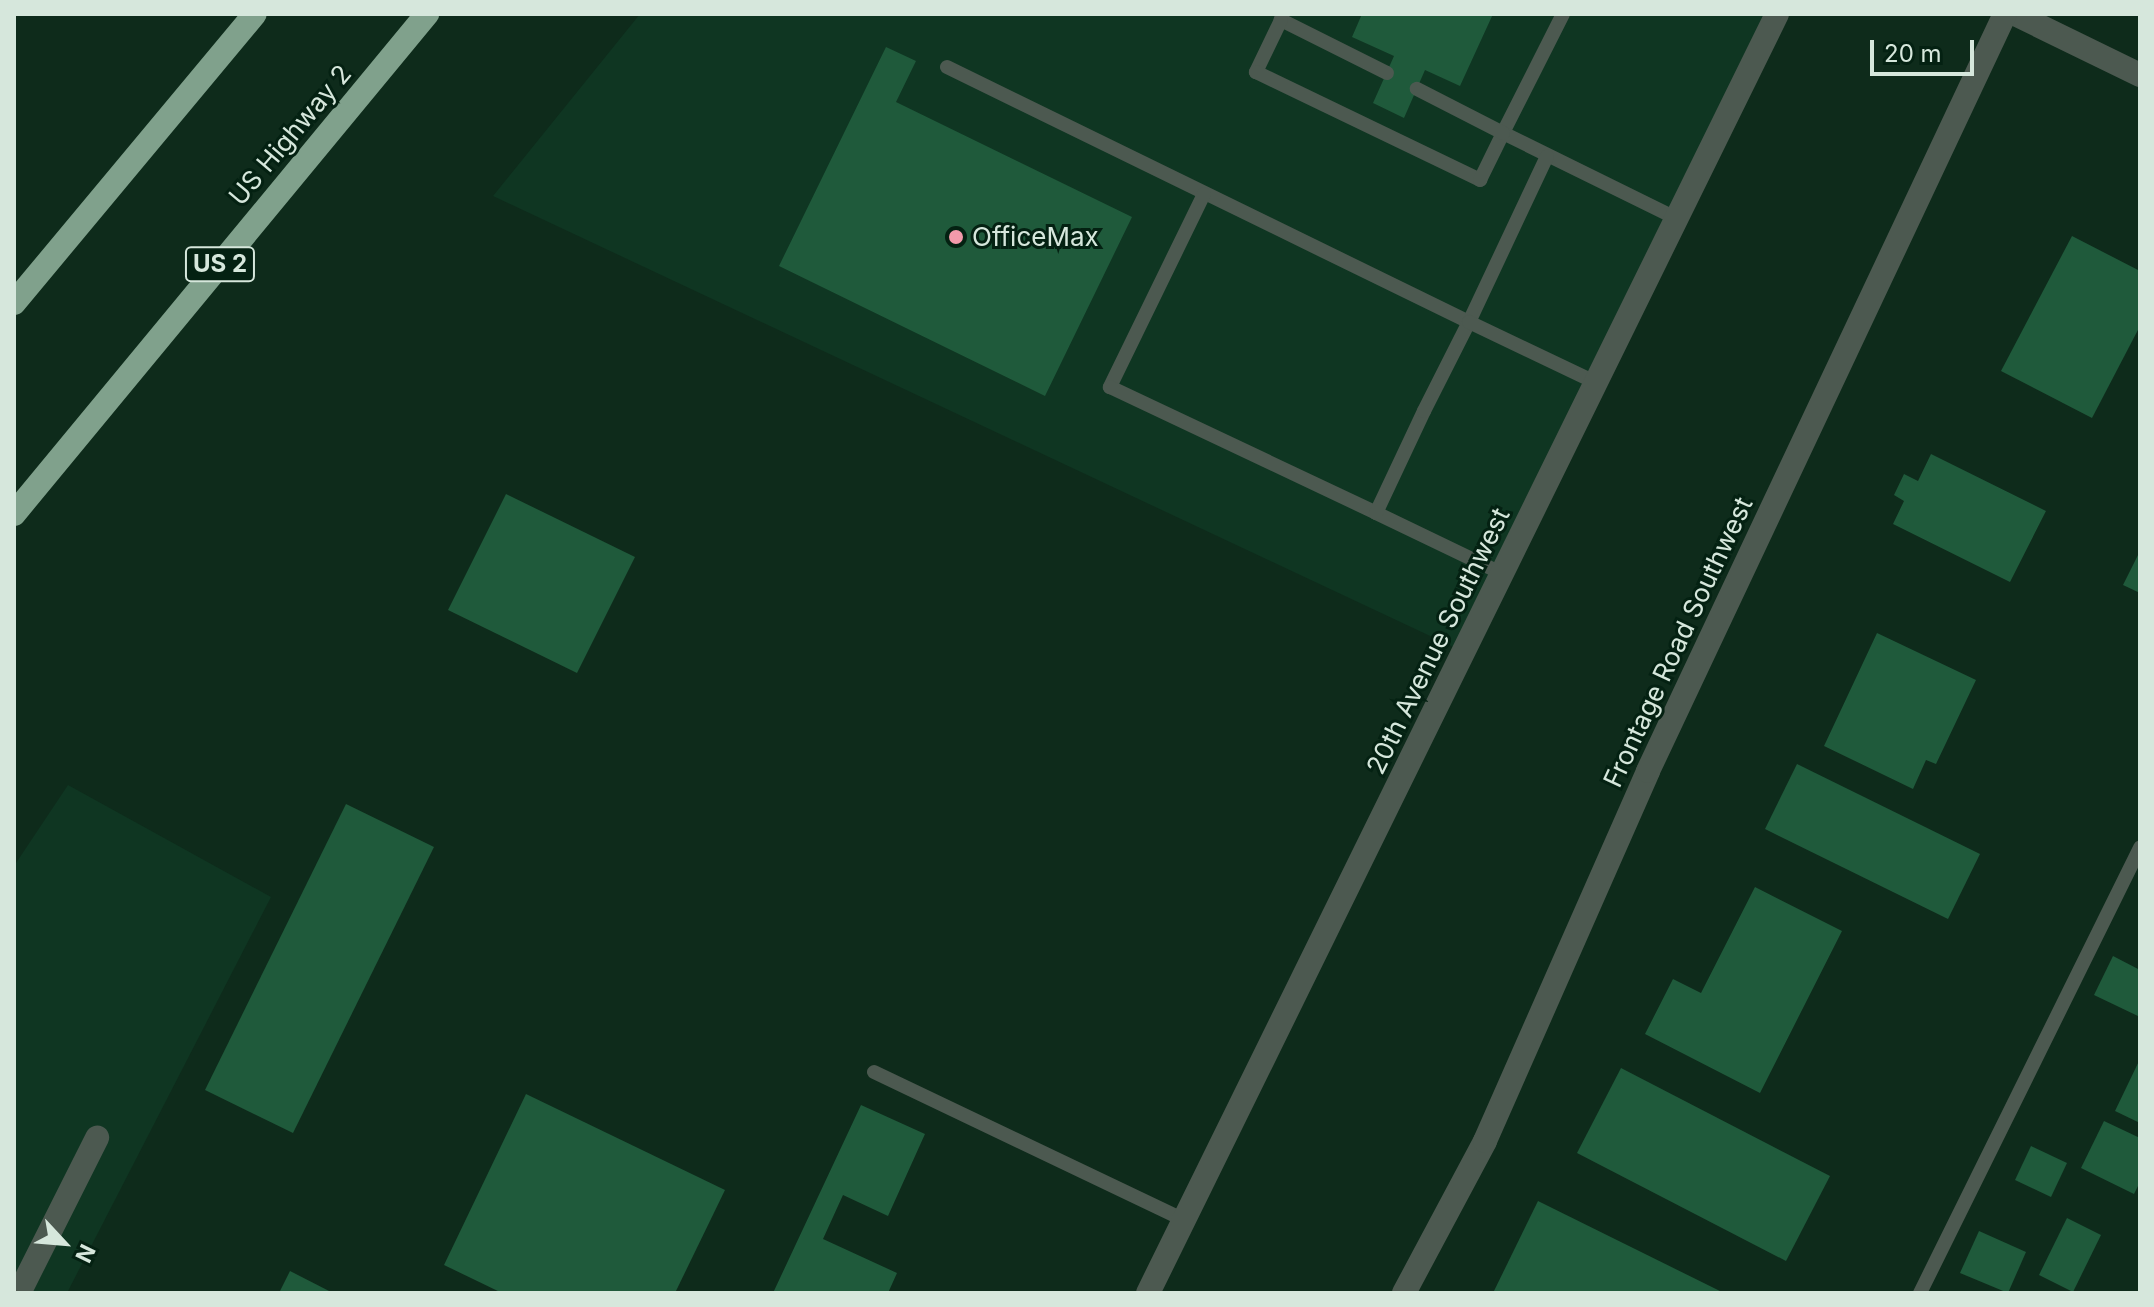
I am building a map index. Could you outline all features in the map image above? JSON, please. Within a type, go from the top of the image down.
[{"type":"highway","points":[[14,303],[255,14]]},
{"type":"highway","name":"US Highway 2","points":[[14,514],[427,14]]},
{"type":"street","name":"20th Avenue Southwest","points":[[1148,1293],[1777,14]]},
{"type":"street","name":"Frontage Road Southwest","points":[[1404,1293],[1485,1141],[1648,771],[2005,14]]},
{"type":"street","points":[[2015,14],[2140,75]]},
{"type":"street","points":[[19,1293],[97,1138]]},
{"type":"lane","points":[[1387,73],[1279,16],[1256,72],[1480,180],[1563,14]]},
{"type":"lane","points":[[947,67],[1597,383]]},
{"type":"lane","points":[[1417,89],[1676,218]]},
{"type":"lane","points":[[1376,513],[1547,156]]},
{"type":"lane","points":[[1204,194],[1110,387],[1503,574]]},
{"type":"lane","points":[[1920,1293],[2140,847]]},
{"type":"lane","points":[[874,1072],[1184,1220]]},
{"type":"shaded area","points":[[640,14],[1775,14],[1460,650],[493,196]]},
{"type":"shaded area","points":[[68,785],[271,897],[67,1293],[14,1293],[14,866]]},
{"type":"building","points":[[1362,14],[1493,14],[1460,86],[1425,70],[1404,118],[1373,103],[1394,56],[1352,37]]},
{"type":"building","points":[[886,47],[916,61],[896,102],[1132,217],[1045,396],[779,266]]},
{"type":"building","points":[[2072,236],[2140,271],[2140,326],[2092,418],[2001,371]]},
{"type":"building","points":[[1931,454],[2046,511],[2010,582],[1893,524],[1904,501],[1894,495],[1904,474],[1918,481]]},
{"type":"building","points":[[506,494],[635,557],[577,673],[448,610]]},
{"type":"building","points":[[2140,551],[2140,593],[2123,585]]},
{"type":"building","points":[[1877,633],[1976,680],[1936,764],[1926,760],[1913,789],[1824,746]]},
{"type":"building","points":[[1797,764],[1980,854],[1948,919],[1765,829]]},
{"type":"building","points":[[346,804],[434,847],[293,1133],[205,1090]]},
{"type":"building","points":[[1755,887],[1842,931],[1760,1093],[1645,1034],[1673,979],[1701,993]]},
{"type":"building","points":[[2113,956],[2140,970],[2140,1017],[2094,995]]},
{"type":"building","points":[[2140,1059],[2140,1123],[2115,1111]]},
{"type":"building","points":[[1621,1068],[1830,1176],[1786,1261],[1577,1153]]},
{"type":"building","points":[[526,1094],[725,1190],[675,1293],[502,1293],[444,1265]]},
{"type":"building","points":[[861,1105],[925,1134],[888,1216],[843,1195],[823,1239],[897,1273],[888,1293],[773,1293]]},
{"type":"building","points":[[2104,1121],[2140,1138],[2140,1182],[2134,1194],[2081,1168]]},
{"type":"building","points":[[2031,1146],[2067,1163],[2051,1197],[2015,1180]]},
{"type":"building","points":[[1538,1201],[1724,1293],[1493,1293]]},
{"type":"building","points":[[2067,1218],[2101,1235],[2073,1292],[2039,1275]]},
{"type":"building","points":[[1979,1231],[2026,1252],[2008,1293],[1960,1273]]},
{"type":"building","points":[[290,1271],[333,1293],[279,1293]]},
{"type":"place","name":"OfficeMax","points":[[956,237]]}]
